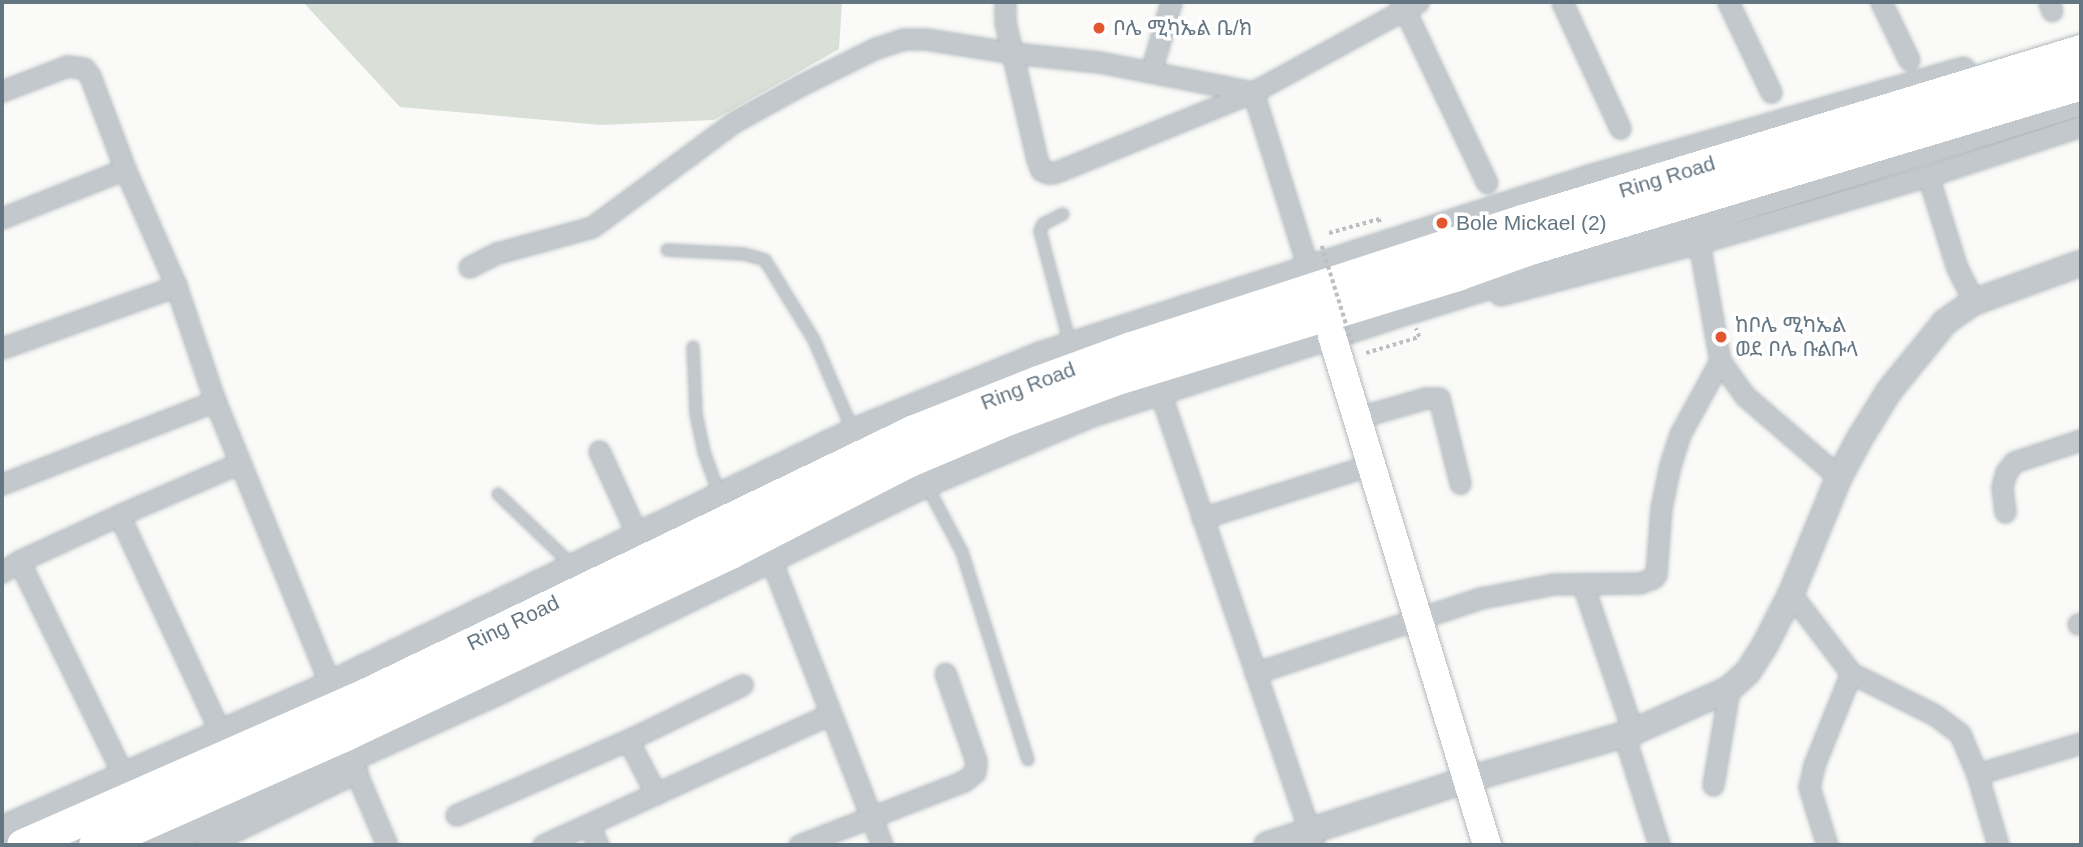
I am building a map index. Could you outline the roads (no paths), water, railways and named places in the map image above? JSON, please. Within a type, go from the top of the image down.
[{"type":"highway","name":"Ring Road","points":[[95,845],[355,729],[730,552],[907,461],[1009,418],[1114,379],[1457,274],[1527,234],[2081,51]]},
{"type":"highway","name":"Ring Road","points":[[23,845],[369,693],[914,431],[1131,348],[1527,234],[2081,83]]},
{"type":"main road","points":[[1342,341],[1356,418],[1488,845]]},
{"type":"street","points":[[1005,2],[1005,22],[1037,159],[1041,170],[1048,173],[1253,92],[1408,4],[1487,183]]},
{"type":"street","points":[[1151,71],[1171,2]]},
{"type":"street","points":[[1562,2],[1620,128]]},
{"type":"street","points":[[1728,2],[1771,92]]},
{"type":"street","points":[[1881,2],[1909,60]]},
{"type":"street","points":[[2,829],[330,684],[721,498],[854,431],[1071,345],[1309,271],[1593,177],[2081,35]]},
{"type":"street","points":[[469,267],[497,253],[592,227],[734,122],[876,48],[902,39],[926,39],[1151,71],[1253,92]]},
{"type":"street","points":[[2,91],[68,66],[84,68],[90,76],[125,169],[176,286],[215,401],[330,684]]},
{"type":"street","points":[[1253,92],[1309,271]]},
{"type":"street","points":[[206,845],[354,766],[926,484],[1089,415],[1160,392],[1342,341],[1413,310],[2081,103]]},
{"type":"street","points":[[1413,310],[1494,296],[1699,243],[1928,176],[2081,126]]},
{"type":"street","points":[[2,218],[125,169]]},
{"type":"street","points":[[1928,176],[1957,268],[1974,302]]},
{"type":"street","points":[[1699,243],[1720,361],[1745,396],[1839,477]]},
{"type":"street","points":[[1267,845],[1312,838],[1466,780],[1629,734],[1729,689],[1748,672],[1791,594],[1839,477],[1889,391],[1945,322],[1974,302],[2081,263]]},
{"type":"street","points":[[2,348],[176,286]]},
{"type":"street","points":[[1255,673],[1481,598],[1524,588],[1640,583],[1656,574],[1661,508],[1670,465],[1680,434],[1720,361]]},
{"type":"street","points":[[1160,392],[1312,838]]},
{"type":"street","points":[[1356,418],[1426,398],[1439,398],[1460,483]]},
{"type":"street","points":[[2,484],[215,401]]},
{"type":"street","points":[[2005,512],[2002,487],[2006,472],[2014,462],[2081,440]]},
{"type":"street","points":[[599,451],[638,536]]},
{"type":"street","points":[[2,572],[19,561],[240,463]]},
{"type":"street","points":[[1202,518],[1370,465]]},
{"type":"street","points":[[120,515],[220,732]]},
{"type":"street","points":[[771,560],[882,845]]},
{"type":"street","points":[[19,561],[123,775]]},
{"type":"street","points":[[1583,585],[1629,734],[1659,845]]},
{"type":"street","points":[[1791,594],[1850,673],[1952,726],[1966,744],[1997,845]]},
{"type":"street","points":[[799,845],[964,781],[975,772],[976,761],[945,673]]},
{"type":"street","points":[[1827,845],[1809,788],[1814,765],[1850,673]]},
{"type":"street","points":[[456,815],[628,740],[742,685]]},
{"type":"street","points":[[1713,785],[1729,689]]},
{"type":"street","points":[[543,845],[831,713]]},
{"type":"street","points":[[628,740],[656,794]]},
{"type":"street","points":[[1977,774],[2081,743]]},
{"type":"street","points":[[354,766],[387,845]]},
{"type":"street","points":[[589,825],[598,845]]},
{"type":"street","points":[[159,845],[226,833]]},
{"type":"lane","points":[[1063,214],[1043,224],[1040,231],[1071,345]]},
{"type":"lane","points":[[667,250],[744,254],[765,260],[814,340],[854,431]]},
{"type":"lane","points":[[693,347],[696,414],[704,452],[721,498]]},
{"type":"lane","points":[[926,484],[962,552],[1028,760]]},
{"type":"lane","points":[[498,494],[575,567]]},
{"type":"place","name":"ቦሌ ሚካኤል ቤ/ክ","points":[[1099,28]]},
{"type":"place","name":"Bole Mickael (2)","points":[[1442,223]]},
{"type":"place","name":"ከቦሌ ሚካኤል ወደ ቦሌ ቡልቡላ","points":[[1721,337]]}]
